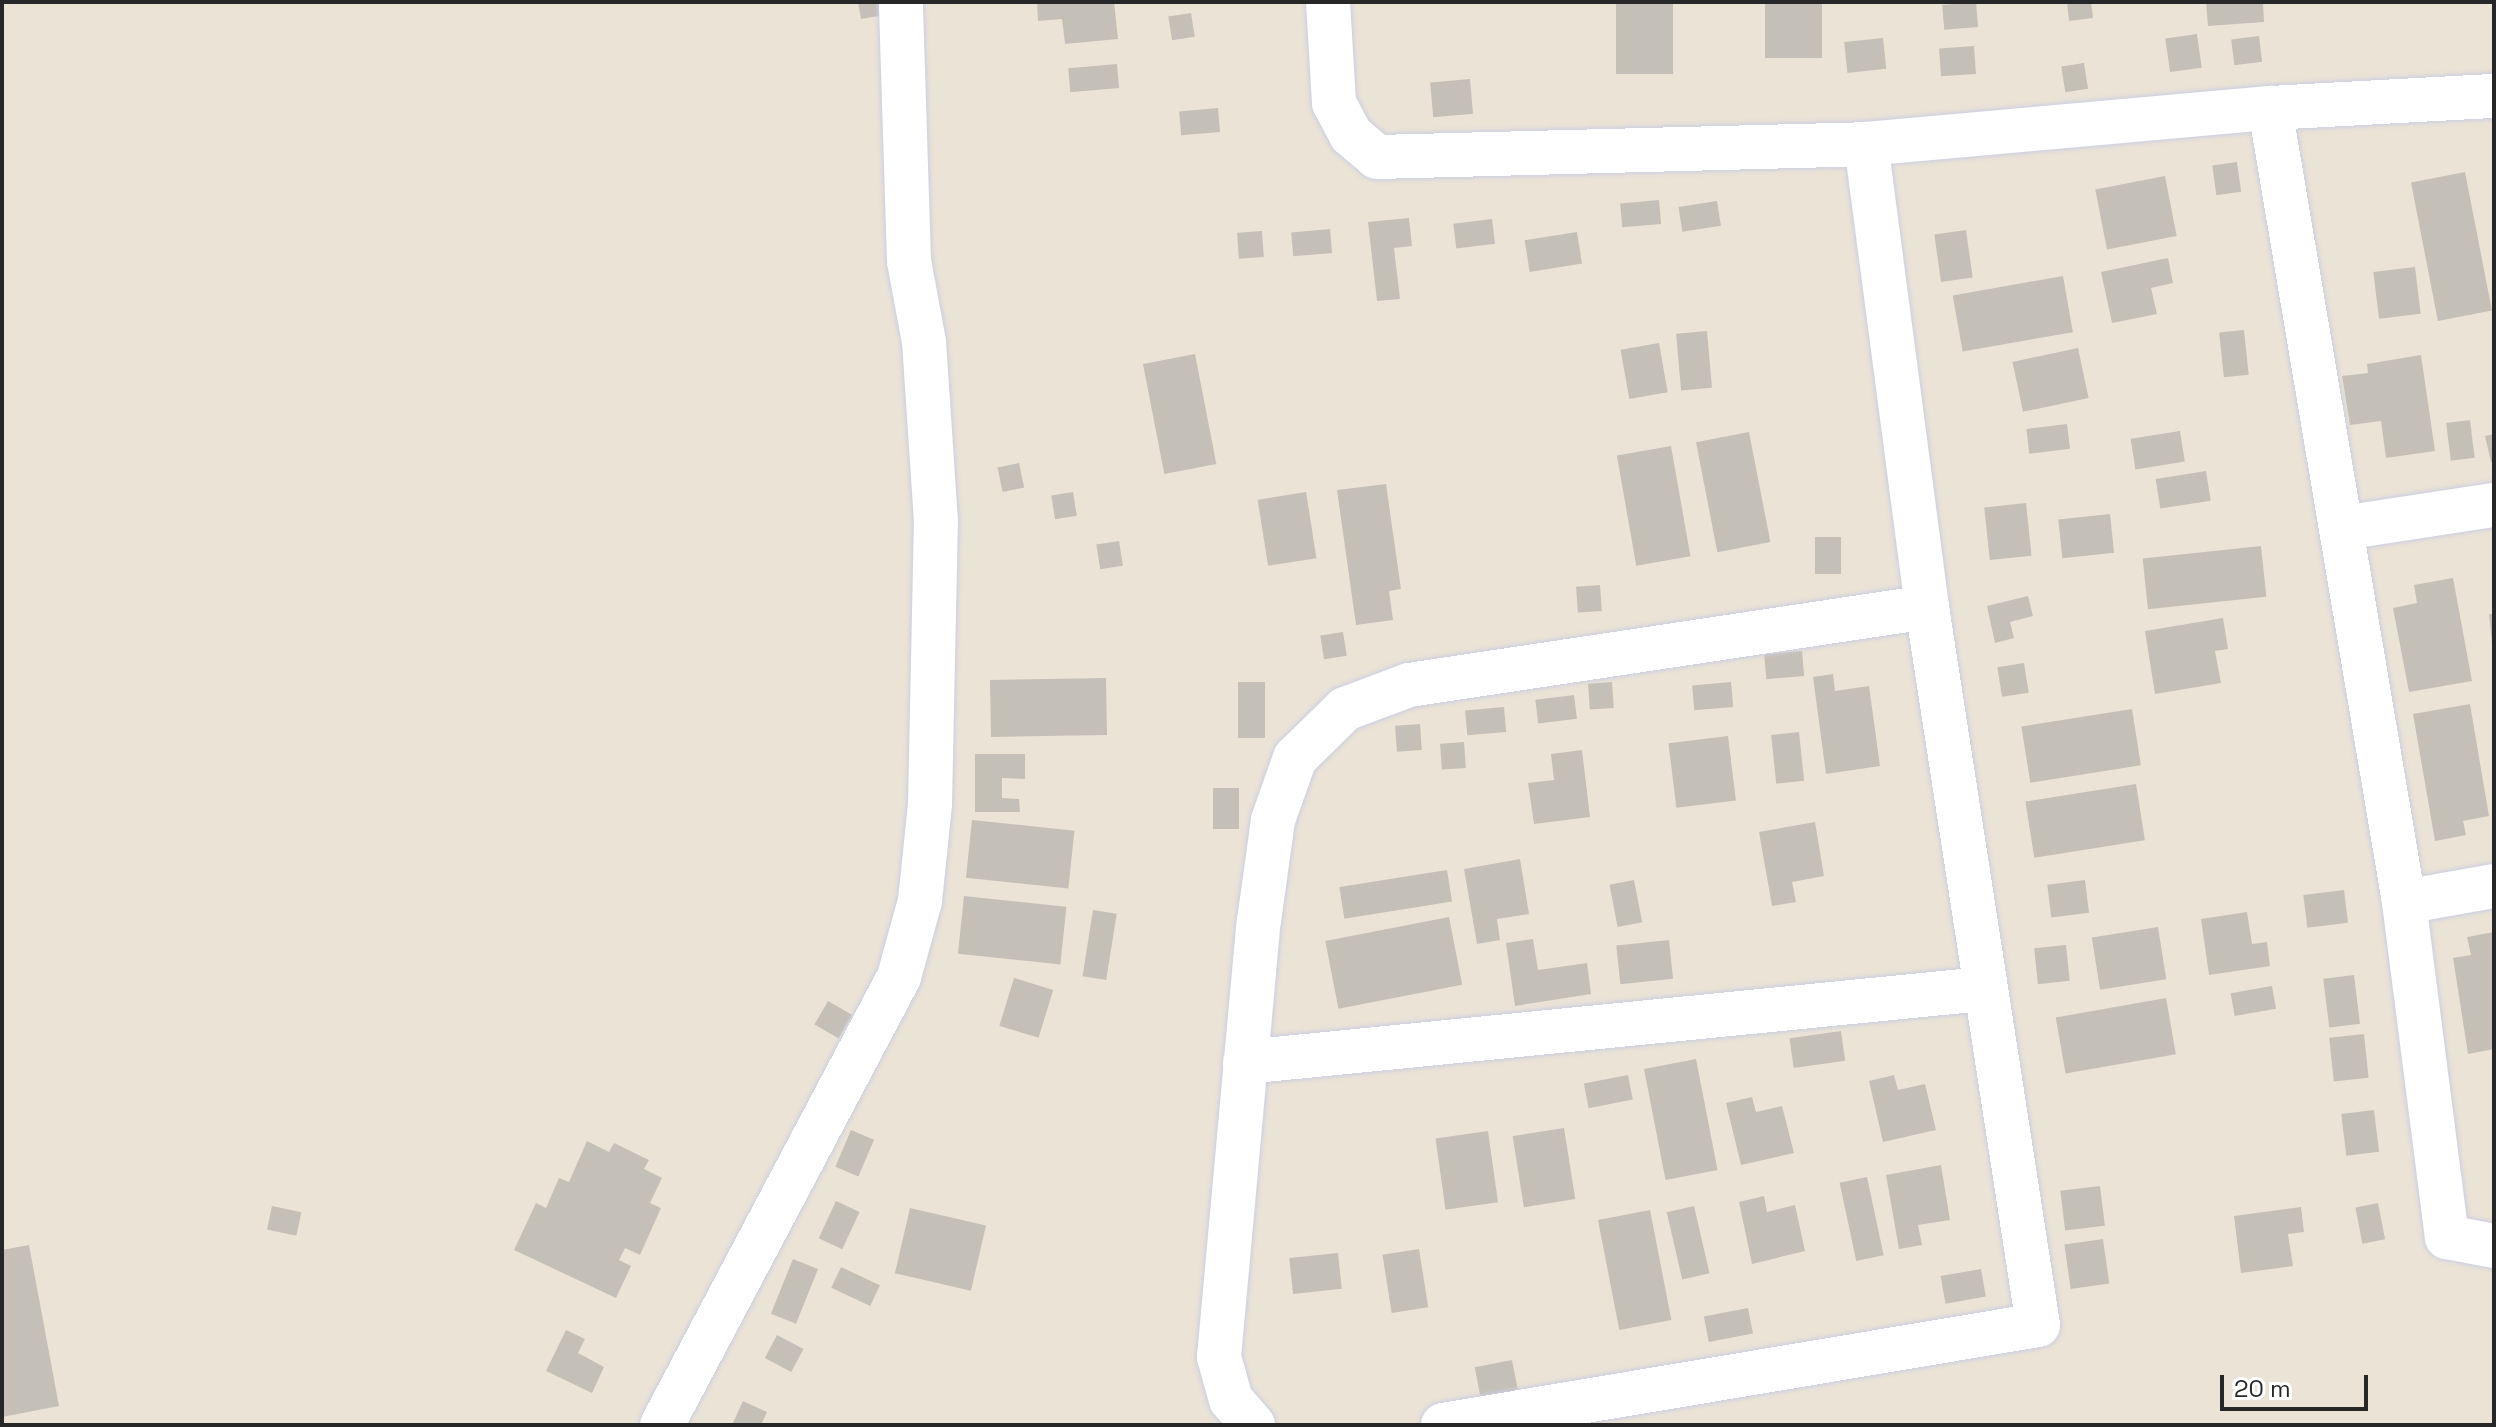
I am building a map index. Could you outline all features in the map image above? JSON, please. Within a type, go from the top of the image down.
[{"type":"street","points":[[662,1425],[899,977],[920,901],[930,804],[936,522],[924,342],[909,261],[901,2]]},
{"type":"street","points":[[1328,2],[1334,103],[1351,135],[1377,157],[1866,144],[2270,108],[2494,96]]},
{"type":"street","points":[[2270,108],[2404,902],[2447,1237],[2494,1246]]},
{"type":"street","points":[[1443,1425],[2038,1325],[1983,989],[1927,607],[1866,144]]},
{"type":"street","points":[[2343,528],[2494,505]]},
{"type":"street","points":[[1253,1425],[1231,1400],[1219,1357],[1245,1062],[1273,820],[1295,758],[1345,709],[1409,685],[1927,607]]},
{"type":"street","points":[[2404,902],[2494,886]]},
{"type":"street","points":[[1245,1062],[1983,989]]},
{"type":"building","points":[[858,2],[881,2],[884,15],[861,19]]},
{"type":"building","points":[[1037,2],[1114,2],[1118,39],[1065,44],[1062,19],[1038,21]]},
{"type":"building","points":[[1616,2],[1673,2],[1673,74],[1616,74]]},
{"type":"building","points":[[1765,2],[1822,2],[1822,58],[1765,58]]},
{"type":"building","points":[[1976,2],[1978,27],[1944,30],[1942,5]]},
{"type":"building","points":[[2067,2],[2091,2],[2093,18],[2069,21]]},
{"type":"building","points":[[2206,2],[2263,2],[2264,22],[2208,26]]},
{"type":"building","points":[[1191,13],[1195,37],[1172,40],[1168,17]]},
{"type":"building","points":[[2197,34],[2202,68],[2170,72],[2165,38]]},
{"type":"building","points":[[2259,36],[2262,62],[2234,65],[2231,39]]},
{"type":"building","points":[[1883,38],[1886,69],[1847,73],[1844,42]]},
{"type":"building","points":[[1974,46],[1976,74],[1941,76],[1939,48]]},
{"type":"building","points":[[2084,63],[2088,89],[2065,92],[2061,67]]},
{"type":"building","points":[[1117,64],[1119,88],[1070,92],[1068,68]]},
{"type":"building","points":[[1470,79],[1473,114],[1433,117],[1430,82]]},
{"type":"building","points":[[1218,108],[1220,132],[1181,135],[1179,111]]},
{"type":"building","points":[[2237,162],[2241,192],[2216,195],[2212,165]]},
{"type":"building","points":[[2465,172],[2492,310],[2438,321],[2411,182]]},
{"type":"building","points":[[2165,176],[2177,236],[2107,249],[2095,190]]},
{"type":"building","points":[[1659,200],[1661,224],[1622,227],[1620,203]]},
{"type":"building","points":[[1717,201],[1721,226],[1682,232],[1678,207]]},
{"type":"building","points":[[1409,218],[1412,246],[1394,248],[1400,299],[1377,301],[1368,222]]},
{"type":"building","points":[[1492,219],[1495,244],[1456,249],[1453,224]]},
{"type":"building","points":[[1330,229],[1332,253],[1293,256],[1291,232]]},
{"type":"building","points":[[1966,230],[1973,278],[1941,282],[1934,234]]},
{"type":"building","points":[[1262,231],[1264,257],[1239,259],[1237,233]]},
{"type":"building","points":[[1577,232],[1582,264],[1530,272],[1525,240]]},
{"type":"building","points":[[2168,258],[2173,283],[2151,288],[2157,314],[2112,323],[2101,272]]},
{"type":"building","points":[[2415,267],[2421,314],[2379,319],[2373,272]]},
{"type":"building","points":[[2063,276],[2073,332],[1963,352],[1953,295]]},
{"type":"building","points":[[2244,330],[2249,375],[2224,377],[2219,333]]},
{"type":"building","points":[[1707,331],[1712,388],[1681,390],[1676,334]]},
{"type":"building","points":[[1659,343],[1668,392],[1629,399],[1621,350]]},
{"type":"building","points":[[2078,348],[2089,398],[2023,412],[2012,362]]},
{"type":"building","points":[[1195,354],[1216,464],[1164,474],[1143,364]]},
{"type":"building","points":[[2421,355],[2435,451],[2386,458],[2381,421],[2350,425],[2342,376],[2368,373],[2367,364]]},
{"type":"building","points":[[2470,420],[2475,458],[2451,461],[2446,423]]},
{"type":"building","points":[[2067,424],[2070,449],[2029,454],[2026,429]]},
{"type":"building","points":[[2180,431],[2185,462],[2135,469],[2131,439]]},
{"type":"building","points":[[1749,432],[1770,542],[1717,552],[1696,442]]},
{"type":"building","points":[[2494,434],[2494,461],[2491,462],[2485,436]]},
{"type":"building","points":[[1671,446],[1690,556],[1636,566],[1617,456]]},
{"type":"building","points":[[1019,463],[1024,487],[1003,492],[997,468]]},
{"type":"building","points":[[2206,471],[2211,501],[2160,509],[2156,479]]},
{"type":"building","points":[[1386,484],[1401,589],[1389,591],[1393,620],[1356,625],[1337,490]]},
{"type":"building","points":[[1073,492],[1077,516],[1055,519],[1051,495]]},
{"type":"building","points":[[1306,492],[1316,558],[1268,566],[1258,500]]},
{"type":"building","points":[[2026,503],[2032,556],[1990,560],[1984,507]]},
{"type":"building","points":[[2110,514],[2114,553],[2062,558],[2058,519]]},
{"type":"building","points":[[1815,537],[1841,537],[1841,574],[1815,574]]},
{"type":"building","points":[[1119,541],[1123,566],[1100,569],[1096,545]]},
{"type":"building","points":[[2261,546],[2266,597],[2148,609],[2143,558]]},
{"type":"building","points":[[2453,578],[2472,681],[2409,692],[2393,608],[2417,603],[2414,585]]},
{"type":"building","points":[[1600,585],[1602,611],[1578,613],[1576,587]]},
{"type":"building","points":[[2028,596],[2033,616],[2010,622],[2014,638],[1995,643],[1987,606]]},
{"type":"building","points":[[2489,614],[2494,614],[2494,643],[2492,643]]},
{"type":"building","points":[[2223,618],[2228,649],[2215,651],[2221,683],[2155,694],[2145,631]]},
{"type":"building","points":[[1343,632],[1347,656],[1324,659],[1320,636]]},
{"type":"building","points":[[1802,651],[1804,676],[1766,679],[1764,654]]},
{"type":"building","points":[[2024,663],[2029,693],[2002,697],[1997,667]]},
{"type":"building","points":[[1833,674],[1835,691],[1869,686],[1880,766],[1826,774],[1813,677]]},
{"type":"building","points":[[1106,678],[1107,735],[991,737],[990,680]]},
{"type":"building","points":[[1238,682],[1265,682],[1265,738],[1238,738]]},
{"type":"building","points":[[1612,682],[1614,708],[1590,710],[1588,684]]},
{"type":"building","points":[[1731,682],[1733,707],[1694,710],[1692,685]]},
{"type":"building","points":[[1574,695],[1577,719],[1538,724],[1535,700]]},
{"type":"building","points":[[2470,704],[2489,816],[2463,821],[2466,835],[2435,841],[2413,714]]},
{"type":"building","points":[[1504,707],[1506,732],[1467,735],[1465,710]]},
{"type":"building","points":[[2132,709],[2141,765],[2030,783],[2021,727]]},
{"type":"building","points":[[1420,724],[1422,750],[1397,752],[1395,726]]},
{"type":"building","points":[[1799,732],[1804,781],[1776,784],[1771,735]]},
{"type":"building","points":[[1728,736],[1736,801],[1676,808],[1668,743]]},
{"type":"building","points":[[1464,742],[1466,768],[1442,770],[1440,744]]},
{"type":"building","points":[[1582,750],[1590,817],[1534,824],[1528,783],[1554,780],[1551,754]]},
{"type":"building","points":[[975,754],[1025,754],[1025,779],[1002,778],[1002,798],[1019,799],[1020,812],[975,812]]},
{"type":"building","points":[[2136,784],[2145,840],[2034,858],[2025,802]]},
{"type":"building","points":[[1213,788],[1239,788],[1239,829],[1213,829]]},
{"type":"building","points":[[972,820],[1074,831],[1068,888],[966,878]]},
{"type":"building","points":[[1815,822],[1824,876],[1792,882],[1796,902],[1772,906],[1759,832]]},
{"type":"building","points":[[1520,859],[1529,914],[1497,919],[1500,940],[1477,944],[1464,869]]},
{"type":"building","points":[[1447,870],[1452,902],[1344,919],[1339,887]]},
{"type":"building","points":[[1634,880],[1642,922],[1618,927],[1609,885]]},
{"type":"building","points":[[2085,880],[2089,913],[2051,917],[2047,885]]},
{"type":"building","points":[[2344,890],[2348,923],[2307,928],[2303,895]]},
{"type":"building","points":[[964,896],[1066,907],[1060,964],[958,954]]},
{"type":"building","points":[[1093,910],[1117,914],[1106,980],[1083,976]]},
{"type":"building","points":[[2247,912],[2252,944],[2267,942],[2270,966],[2209,975],[2201,919]]},
{"type":"building","points":[[1449,917],[1462,985],[1338,1009],[1325,941]]},
{"type":"building","points":[[2158,927],[2166,979],[2100,990],[2092,937]]},
{"type":"building","points":[[2494,932],[2494,1049],[2468,1054],[2453,958],[2471,955],[2467,937]]},
{"type":"building","points":[[1533,939],[1538,970],[1587,963],[1591,994],[1515,1006],[1506,943]]},
{"type":"building","points":[[1669,940],[1673,979],[1620,984],[1616,946]]},
{"type":"building","points":[[2066,945],[2070,981],[2038,984],[2034,948]]},
{"type":"building","points":[[2354,975],[2360,1024],[2329,1027],[2323,979]]},
{"type":"building","points":[[1014,978],[1053,990],[1039,1038],[999,1026]]},
{"type":"building","points":[[2272,986],[2276,1009],[2235,1016],[2231,993]]},
{"type":"building","points":[[2166,998],[2176,1054],[2066,1074],[2056,1017]]},
{"type":"building","points":[[828,1001],[852,1015],[839,1038],[815,1024]]},
{"type":"building","points":[[1841,1031],[1845,1061],[1794,1068],[1790,1038]]},
{"type":"building","points":[[2364,1034],[2369,1078],[2334,1081],[2329,1038]]},
{"type":"building","points":[[1696,1059],[1718,1170],[1666,1180],[1644,1069]]},
{"type":"building","points":[[1628,1075],[1633,1100],[1589,1108],[1584,1084]]},
{"type":"building","points":[[1894,1075],[1898,1090],[1925,1084],[1936,1130],[1883,1142],[1869,1081]]},
{"type":"building","points":[[1752,1097],[1756,1112],[1782,1106],[1794,1153],[1741,1165],[1726,1103]]},
{"type":"building","points":[[2374,1110],[2379,1152],[2346,1156],[2341,1114]]},
{"type":"building","points":[[1564,1128],[1575,1199],[1524,1207],[1513,1136]]},
{"type":"building","points":[[851,1130],[874,1140],[858,1177],[835,1167]]},
{"type":"building","points":[[1488,1131],[1498,1202],[1446,1210],[1436,1138]]},
{"type":"building","points":[[587,1141],[609,1152],[614,1143],[649,1160],[644,1169],[662,1178],[650,1203],[661,1208],[640,1255],[625,1248],[619,1260],[631,1266],[616,1298],[514,1250],[536,1203],[546,1208],[559,1178],[569,1182]]},
{"type":"building","points":[[1941,1165],[1950,1220],[1918,1225],[1922,1245],[1899,1249],[1886,1175]]},
{"type":"building","points":[[1867,1177],[1884,1255],[1856,1261],[1840,1183]]},
{"type":"building","points":[[2100,1186],[2105,1226],[2065,1231],[2060,1191]]},
{"type":"building","points":[[1764,1196],[1767,1212],[1795,1205],[1805,1251],[1752,1264],[1739,1202]]},
{"type":"building","points":[[836,1201],[860,1212],[842,1249],[819,1238]]},
{"type":"building","points":[[2378,1203],[2385,1239],[2362,1244],[2355,1207]]},
{"type":"building","points":[[272,1206],[301,1212],[296,1236],[267,1229]]},
{"type":"building","points":[[1694,1206],[1710,1273],[1682,1280],[1667,1212]]},
{"type":"building","points":[[2301,1207],[2304,1232],[2288,1234],[2293,1266],[2241,1273],[2234,1216]]},
{"type":"building","points":[[910,1208],[986,1226],[971,1291],[895,1273]]},
{"type":"building","points":[[1650,1210],[1671,1320],[1619,1330],[1598,1220]]},
{"type":"building","points":[[2103,1239],[2109,1284],[2071,1289],[2064,1244]]},
{"type":"building","points":[[29,1245],[59,1406],[2,1417],[2,1250]]},
{"type":"building","points":[[1419,1249],[1428,1307],[1392,1313],[1382,1255]]},
{"type":"building","points":[[1338,1253],[1342,1289],[1293,1294],[1289,1258]]},
{"type":"building","points":[[793,1259],[818,1269],[796,1324],[771,1314]]},
{"type":"building","points":[[841,1267],[880,1285],[870,1306],[831,1288]]},
{"type":"building","points":[[1981,1269],[1986,1297],[1945,1304],[1941,1276]]},
{"type":"building","points":[[1748,1308],[1753,1334],[1709,1342],[1704,1317]]},
{"type":"building","points":[[566,1330],[585,1339],[578,1353],[604,1367],[592,1393],[546,1371]]},
{"type":"building","points":[[777,1335],[803,1349],[791,1372],[765,1358]]},
{"type":"building","points":[[1512,1360],[1518,1390],[1481,1398],[1475,1367]]},
{"type":"building","points":[[743,1401],[767,1412],[761,1425],[732,1425]]}]
